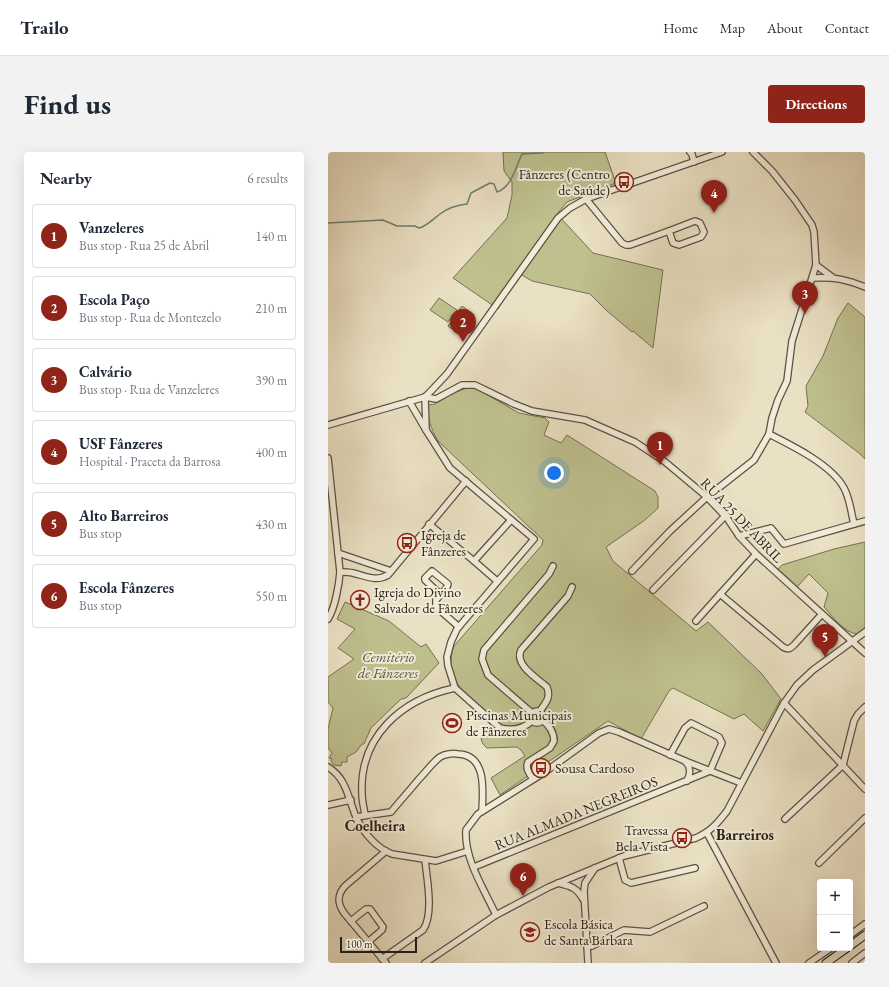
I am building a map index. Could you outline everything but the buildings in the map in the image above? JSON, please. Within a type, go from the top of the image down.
[{"type":"main road","points":[[853,944],[865,935]]},
{"type":"main road","points":[[826,963],[843,951]]},
{"type":"street","points":[[690,152],[694,162]]},
{"type":"street","points":[[328,425],[425,396],[438,385],[532,252],[558,218],[570,208],[586,199],[722,152]]},
{"type":"street","points":[[632,570],[670,531],[707,498],[754,460],[768,434],[778,400],[787,381],[792,341],[816,266],[814,232],[812,225],[795,200],[772,171],[753,152]]},
{"type":"street","points":[[586,199],[622,243],[626,245],[630,245],[669,231],[698,221],[704,232],[701,237],[679,245],[673,243],[669,231]]},
{"type":"street","points":[[816,266],[832,277]]},
{"type":"street","points":[[813,278],[840,278],[865,287]]},
{"type":"street","name":"RUA 25 DE ABRIL","points":[[425,396],[436,399],[458,387],[469,384],[482,388],[532,411],[585,420],[635,442],[664,461],[707,498],[725,516],[739,536],[756,554],[865,653]]},
{"type":"street","points":[[425,396],[426,430]]},
{"type":"street","points":[[409,401],[450,468],[534,539],[459,627],[451,642],[447,657],[455,688],[500,728],[508,730],[514,729],[524,726],[532,721]]},
{"type":"street","points":[[768,434],[793,446],[834,475],[844,488],[854,524]]},
{"type":"street","points":[[328,458],[340,572],[331,614],[328,619]]},
{"type":"street","points":[[340,572],[352,573],[372,579],[380,579],[388,575],[466,481]]},
{"type":"street","points":[[653,590],[725,516]]},
{"type":"street","points":[[474,561],[511,520]]},
{"type":"street","points":[[739,536],[771,528],[784,544],[865,521]]},
{"type":"street","points":[[430,524],[497,582]]},
{"type":"street","points":[[338,554],[391,571]]},
{"type":"street","points":[[696,621],[756,554]]},
{"type":"street","points":[[532,713],[488,675],[482,659],[484,650],[549,574],[553,566]]},
{"type":"street","points":[[532,721],[530,717],[532,713],[537,710],[540,711],[548,701],[549,692],[547,687],[521,664],[519,654],[568,596],[572,587]]},
{"type":"street","points":[[720,594],[786,649],[794,645],[822,614]]},
{"type":"street","points":[[441,595],[436,600],[436,607],[459,627]]},
{"type":"street","points":[[425,963],[496,915],[558,883],[619,858],[696,838],[707,832],[716,825],[727,811],[784,703],[797,685],[806,676],[865,632]]},
{"type":"street","points":[[365,815],[362,793],[364,769],[370,749],[380,731],[392,717],[410,704],[440,691],[455,688]]},
{"type":"street","points":[[784,703],[865,789]]},
{"type":"street","points":[[784,819],[843,765],[854,721],[865,707]]},
{"type":"street","points":[[540,711],[542,714],[542,720]]},
{"type":"street","points":[[532,721],[538,723],[542,720]]},
{"type":"street","points":[[533,779],[526,766],[528,762],[550,748],[554,741],[548,724],[542,720]]},
{"type":"street","points":[[670,755],[685,728],[691,723],[694,724],[719,737],[721,740],[721,747],[710,771]]},
{"type":"street","points":[[496,915],[468,851],[466,830],[471,822],[482,811],[533,779],[599,733],[608,729],[619,732],[670,755],[741,783]]},
{"type":"street","points":[[356,817],[391,812],[430,766],[442,756],[453,753],[464,754],[474,760],[480,769],[483,787],[482,811]]},
{"type":"street","points":[[685,761],[690,767],[690,773],[687,781]]},
{"type":"street","points":[[328,767],[343,782],[351,800],[356,817],[364,830],[373,842],[386,851],[392,854],[436,861],[468,851]]},
{"type":"street","name":"RUA ALMADA NEGREIROS","points":[[474,867],[710,771]]},
{"type":"street","points":[[328,805],[351,800]]},
{"type":"street","points":[[819,863],[865,818]]},
{"type":"street","points":[[707,832],[776,963]]},
{"type":"street","points":[[386,851],[340,892],[338,900],[339,906],[351,922],[384,961],[423,930],[427,925],[429,911],[426,860]]},
{"type":"street","points":[[619,858],[625,880],[631,883],[695,868]]},
{"type":"street","points":[[575,888],[585,883],[596,868]]},
{"type":"street","points":[[558,883],[575,888],[583,900]]},
{"type":"street","points":[[585,883],[583,900],[588,963]]},
{"type":"street","points":[[587,946],[592,946],[624,930],[650,932],[704,906]]},
{"type":"street","points":[[351,922],[366,909],[370,909],[384,926],[382,930],[368,942]]},
{"type":"street","points":[[853,933],[865,924]]},
{"type":"street","points":[[809,963],[827,951]]},
{"type":"street","points":[[852,963],[865,953]]},
{"type":"green space","points":[[503,152],[605,152],[616,183],[567,202],[557,214],[593,253],[663,270],[653,348],[606,310],[590,294],[532,281],[520,274],[498,309],[453,278],[507,218],[512,195],[512,182],[504,171]]},
{"type":"green space","points":[[439,298],[457,310],[448,322],[430,310]]},
{"type":"green space","points":[[848,303],[865,317],[865,459],[805,412],[808,406],[806,386],[823,356],[838,318]]},
{"type":"green space","points":[[462,306],[474,315],[461,335],[448,326]]},
{"type":"green space","points":[[470,387],[479,390],[519,413],[545,418],[549,422],[544,435],[561,443],[567,435],[655,491],[658,497],[658,508],[645,520],[606,547],[613,561],[696,631],[708,622],[762,674],[781,699],[763,731],[744,714],[734,719],[673,688],[669,691],[641,739],[608,721],[500,795],[491,778],[525,756],[517,747],[487,748],[483,744],[481,739],[494,720],[461,689],[455,680],[451,658],[454,646],[542,545],[543,540],[438,441],[433,432],[429,419],[428,405],[435,404],[453,393]]},
{"type":"green space","points":[[865,542],[865,628],[857,634],[852,633],[843,627],[824,607],[828,593],[809,574],[797,587],[778,569],[782,565],[834,549]]},
{"type":"green space","name":"Cemitério de Fânzeres","points":[[345,602],[389,621],[421,647],[426,644],[439,663],[406,698],[401,699],[371,728],[364,744],[362,744],[356,752],[347,757],[347,762],[342,762],[341,766],[334,765],[331,761],[332,759],[329,758],[332,753],[328,748],[328,729],[333,708],[328,702],[328,677],[354,659],[338,648],[355,629],[337,619]]},
{"type":"waterway","points":[[328,223],[383,220],[397,226],[415,226],[419,228],[446,210],[467,204],[471,193],[490,183],[494,184],[497,192],[502,189],[510,181],[522,154],[543,152]]},
{"type":"place","name":"Fânzeres (Centro de Saúde)","points":[[624,182]]},
{"type":"place","name":"USF Fânzeres","points":[[714,213]]},
{"type":"place","name":"Calvário","points":[[805,314]]},
{"type":"place","name":"Escola Paço","points":[[463,342]]},
{"type":"place","name":"Vanzeleres","points":[[660,465]]},
{"type":"place","name":"Igreja de Fânzeres","points":[[407,543]]},
{"type":"place","name":"Igreja do Divino Salvador de Fânzeres","points":[[360,600]]},
{"type":"place","name":"Alto Barreiros","points":[[825,657]]},
{"type":"place","name":"Piscinas Municipais de Fânzeres","points":[[452,723]]},
{"type":"place","name":"Sousa Cardoso","points":[[541,768]]},
{"type":"place","name":"Travessa Bela Vista","points":[[682,838]]},
{"type":"place","name":"Escola Fânzeres","points":[[523,896]]},
{"type":"place","name":"Escola Básica de Santa Bárbara","points":[[530,932]]},
{"type":"district","name":"Coelheira","points":[[375,825]]},
{"type":"district","name":"Barreiros","points":[[745,834]]}]
